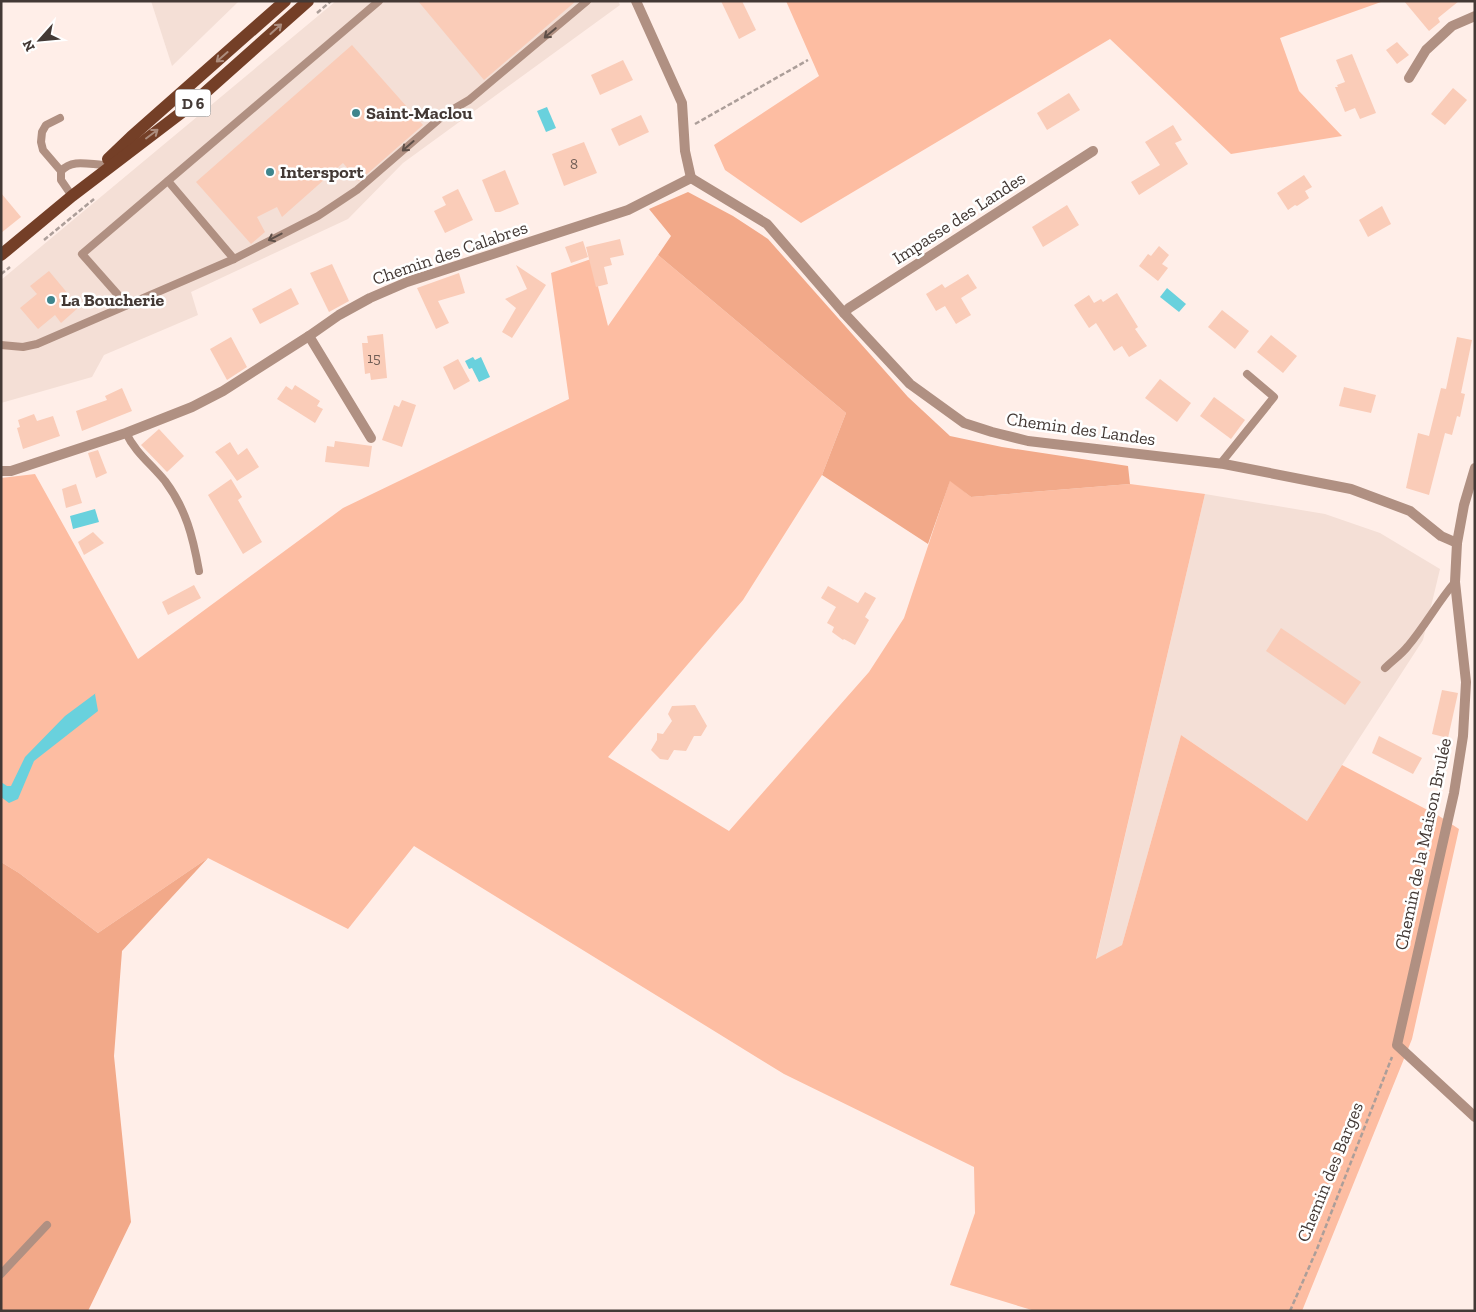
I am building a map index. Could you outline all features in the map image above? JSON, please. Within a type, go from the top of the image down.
[{"type":"main road","name":"D 6","points":[[72,196],[139,130],[285,1]]},
{"type":"main road","name":"D 6","points":[[1,254],[72,196],[190,106],[308,1]]},
{"type":"street","points":[[636,1],[682,103],[684,151],[691,178]]},
{"type":"street","points":[[1409,78],[1426,50],[1452,26],[1475,16]]},
{"type":"street","name":"Impasse des Landes","points":[[844,313],[1094,151]]},
{"type":"street","name":"Chemin des Landes","points":[[691,178],[767,224],[844,313],[910,384],[964,423],[1028,441],[1221,464],[1351,489],[1410,511],[1441,536],[1457,543]]},
{"type":"street","name":"Chemin des Calabres","points":[[6,471],[126,432],[192,407],[222,391],[340,315],[370,298],[407,282],[628,210],[691,178]]},
{"type":"street","points":[[309,336],[371,438]]},
{"type":"street","points":[[1457,543],[1464,506],[1475,468]]},
{"type":"street","name":"Chemin de la Maison Brulée","points":[[1397,1044],[1454,793],[1463,736],[1466,682],[1455,582],[1457,543]]},
{"type":"street","points":[[1397,1044],[1475,1116]]},
{"type":"lane","points":[[127,305],[82,254],[379,1]]},
{"type":"lane","points":[[1,345],[23,347],[37,344],[234,259],[318,216],[357,190],[445,114],[469,100],[587,1]]},
{"type":"lane","points":[[60,118],[46,125],[42,132],[41,142],[43,150],[60,171],[61,180],[72,196]]},
{"type":"lane","points":[[60,171],[73,162],[103,165]]},
{"type":"lane","points":[[168,181],[234,259]]},
{"type":"lane","points":[[1221,464],[1274,397],[1247,374]]},
{"type":"lane","points":[[126,432],[131,444],[176,496],[194,541],[199,571]]},
{"type":"lane","points":[[1385,668],[1406,649],[1455,582]]},
{"type":"lane","points":[[1,1274],[48,1226]]},
{"type":"path","points":[[683,132],[808,60]]},
{"type":"path","name":"Chemin des Barges","points":[[1290,1311],[1318,1249],[1397,1044]]},
{"type":"shaded area","points":[[151,1],[239,1],[172,66]]},
{"type":"shaded area","points":[[336,1],[618,1],[620,5],[403,163],[348,219],[191,292],[198,315],[104,355],[92,377],[1,403],[1,280]]},
{"type":"shaded area","points":[[786,1],[1381,2],[1280,38],[1299,91],[1342,136],[1231,154],[1110,39],[801,223],[725,170],[714,145],[819,76]]},
{"type":"shaded area","points":[[688,192],[733,216],[768,239],[908,397],[950,436],[1002,447],[1128,466],[1130,484],[971,497],[950,481],[928,544],[822,475],[846,413],[658,255],[671,236],[649,209]]},
{"type":"shaded area","points":[[658,255],[846,413],[822,475],[743,600],[608,757],[729,831],[869,672],[904,618],[950,480],[971,497],[1130,484],[1205,494],[1096,959],[1122,945],[1181,735],[1307,821],[1342,765],[1439,816],[1459,829],[1412,1039],[1302,1311],[1035,1311],[950,1285],[975,1213],[974,1167],[784,1074],[414,846],[348,929],[208,858],[98,933],[19,873],[1,862],[1,478],[35,474],[138,659],[343,508],[569,399],[551,273],[591,259],[608,326]]},
{"type":"shaded area","points":[[1205,494],[1325,514],[1380,533],[1440,569],[1423,640],[1307,821],[1181,735],[1122,945],[1096,960]]},
{"type":"shaded area","points":[[208,858],[122,951],[114,1056],[131,1222],[88,1311],[1,1311],[1,862],[19,873],[98,933]]},
{"type":"water","points":[[547,107],[556,128],[546,132],[537,111]]},
{"type":"water","points":[[1167,288],[1186,304],[1179,312],[1160,297]]},
{"type":"water","points":[[473,357],[475,360],[481,357],[490,377],[479,382],[472,368],[469,369],[465,361]]},
{"type":"water","points":[[95,509],[99,522],[73,529],[70,516]]},
{"type":"water","points":[[96,693],[98,711],[34,761],[18,799],[9,803],[1,797],[1,782],[11,786],[25,757],[65,716]]},
{"type":"building","points":[[418,1],[576,1],[484,80]]},
{"type":"building","points":[[721,1],[742,1],[756,30],[739,39]]},
{"type":"building","points":[[1404,1],[1459,1],[1438,18],[1440,22],[1429,31]]},
{"type":"building","points":[[1397,42],[1409,55],[1397,64],[1386,50]]},
{"type":"building","points":[[352,45],[423,125],[359,181],[343,163],[282,217],[277,207],[257,217],[265,232],[251,244],[196,182]]},
{"type":"building","points":[[1352,54],[1376,113],[1360,119],[1355,108],[1345,112],[1335,87],[1345,82],[1336,60]]},
{"type":"building","points":[[623,60],[633,80],[600,95],[591,75]]},
{"type":"building","points":[[1453,88],[1467,100],[1445,125],[1431,114]]},
{"type":"building","points":[[1069,93],[1080,110],[1047,130],[1037,113]]},
{"type":"building","points":[[641,115],[649,132],[619,146],[611,129]]},
{"type":"building","points":[[1173,125],[1182,140],[1175,143],[1188,164],[1139,195],[1131,182],[1160,165],[1145,142]]},
{"type":"building","points":[[584,142],[597,173],[564,186],[552,154]]},
{"type":"building","points":[[505,170],[519,204],[500,212],[495,212],[482,180]]},
{"type":"building","points":[[1304,175],[1312,187],[1305,191],[1309,198],[1288,210],[1277,193]]},
{"type":"building","points":[[458,189],[473,220],[445,233],[434,211],[446,205],[442,197]]},
{"type":"building","points":[[1,193],[21,217],[1,233]]},
{"type":"building","points":[[1067,205],[1079,225],[1043,247],[1032,227]]},
{"type":"building","points":[[1382,206],[1391,224],[1368,237],[1359,220]]},
{"type":"building","points":[[620,239],[624,255],[610,258],[612,265],[604,267],[608,284],[596,287],[586,247]]},
{"type":"building","points":[[583,241],[588,257],[571,263],[565,247]]},
{"type":"building","points":[[1159,246],[1169,255],[1162,264],[1168,268],[1158,281],[1139,266],[1148,254],[1151,256]]},
{"type":"building","points":[[332,264],[349,301],[329,312],[310,273]]},
{"type":"building","points":[[516,265],[546,285],[512,338],[502,332],[516,308],[505,299],[527,289]]},
{"type":"building","name":"La Boucherie","points":[[49,271],[79,307],[61,323],[55,315],[38,329],[20,308],[37,294],[30,286]]},
{"type":"building","points":[[459,273],[465,293],[438,301],[449,323],[436,329],[417,288]]},
{"type":"building","points":[[968,274],[977,288],[961,298],[971,315],[956,324],[945,306],[936,311],[926,294],[942,284],[945,288]]},
{"type":"building","points":[[291,288],[299,304],[260,324],[252,309]]},
{"type":"building","points":[[1117,293],[1138,327],[1135,329],[1147,346],[1129,357],[1122,346],[1114,351],[1096,323],[1089,328],[1074,305],[1089,295],[1094,303],[1101,299],[1103,302]]},
{"type":"building","points":[[1222,310],[1249,331],[1235,349],[1208,327]]},
{"type":"building","points":[[383,334],[387,378],[371,380],[370,373],[365,374],[362,343],[368,343],[367,336]]},
{"type":"building","points":[[1271,335],[1297,356],[1283,373],[1257,352]]},
{"type":"building","points":[[231,337],[247,367],[227,380],[210,349]]},
{"type":"building","points":[[1457,337],[1472,340],[1461,393],[1465,394],[1460,417],[1457,416],[1452,435],[1445,433],[1429,495],[1406,488],[1418,433],[1429,436],[1441,388],[1446,389]]},
{"type":"building","points":[[458,359],[470,381],[454,390],[443,367]]},
{"type":"building","points":[[1160,379],[1191,403],[1177,422],[1145,398]]},
{"type":"building","points":[[295,385],[320,401],[317,406],[323,409],[315,423],[277,399],[286,386],[292,390]]},
{"type":"building","points":[[1344,387],[1376,395],[1371,413],[1339,406]]},
{"type":"building","points":[[122,388],[132,411],[82,431],[76,411],[107,400],[105,396]]},
{"type":"building","points":[[1214,397],[1245,420],[1231,439],[1200,416]]},
{"type":"building","points":[[402,400],[416,405],[402,447],[382,440],[394,405],[399,407]]},
{"type":"building","points":[[34,414],[37,421],[53,416],[60,436],[23,449],[17,428],[20,427],[18,420]]},
{"type":"building","points":[[159,429],[184,456],[167,472],[141,445]]},
{"type":"building","points":[[335,441],[372,446],[369,467],[325,462],[327,446],[334,447]]},
{"type":"building","points":[[230,442],[238,455],[247,448],[259,467],[237,481],[215,452]]},
{"type":"building","points":[[98,450],[107,473],[96,478],[88,453]]},
{"type":"building","points":[[231,479],[242,497],[238,500],[262,542],[243,554],[208,495]]},
{"type":"building","points":[[76,484],[82,503],[66,508],[62,489]]},
{"type":"building","points":[[93,532],[104,543],[84,555],[78,542]]},
{"type":"building","points":[[194,585],[201,598],[168,615],[162,602]]},
{"type":"building","points":[[828,586],[858,603],[865,592],[876,598],[865,617],[869,620],[855,645],[843,640],[832,632],[834,627],[827,623],[836,607],[821,598]]},
{"type":"building","points":[[1281,628],[1361,682],[1345,705],[1266,651]]},
{"type":"building","points":[[1442,690],[1458,693],[1448,738],[1432,734]]},
{"type":"building","points":[[695,705],[707,726],[701,736],[694,736],[686,751],[674,750],[668,760],[660,759],[651,750],[657,740],[657,733],[663,734],[672,721],[668,714],[672,706]]},
{"type":"building","points":[[1379,736],[1422,758],[1413,774],[1372,753]]},
{"type":"place","name":"Saint-Maclou","points":[[356,113]]},
{"type":"place","name":"Intersport","points":[[270,172]]},
{"type":"place","name":"La Boucherie","points":[[51,300]]}]
